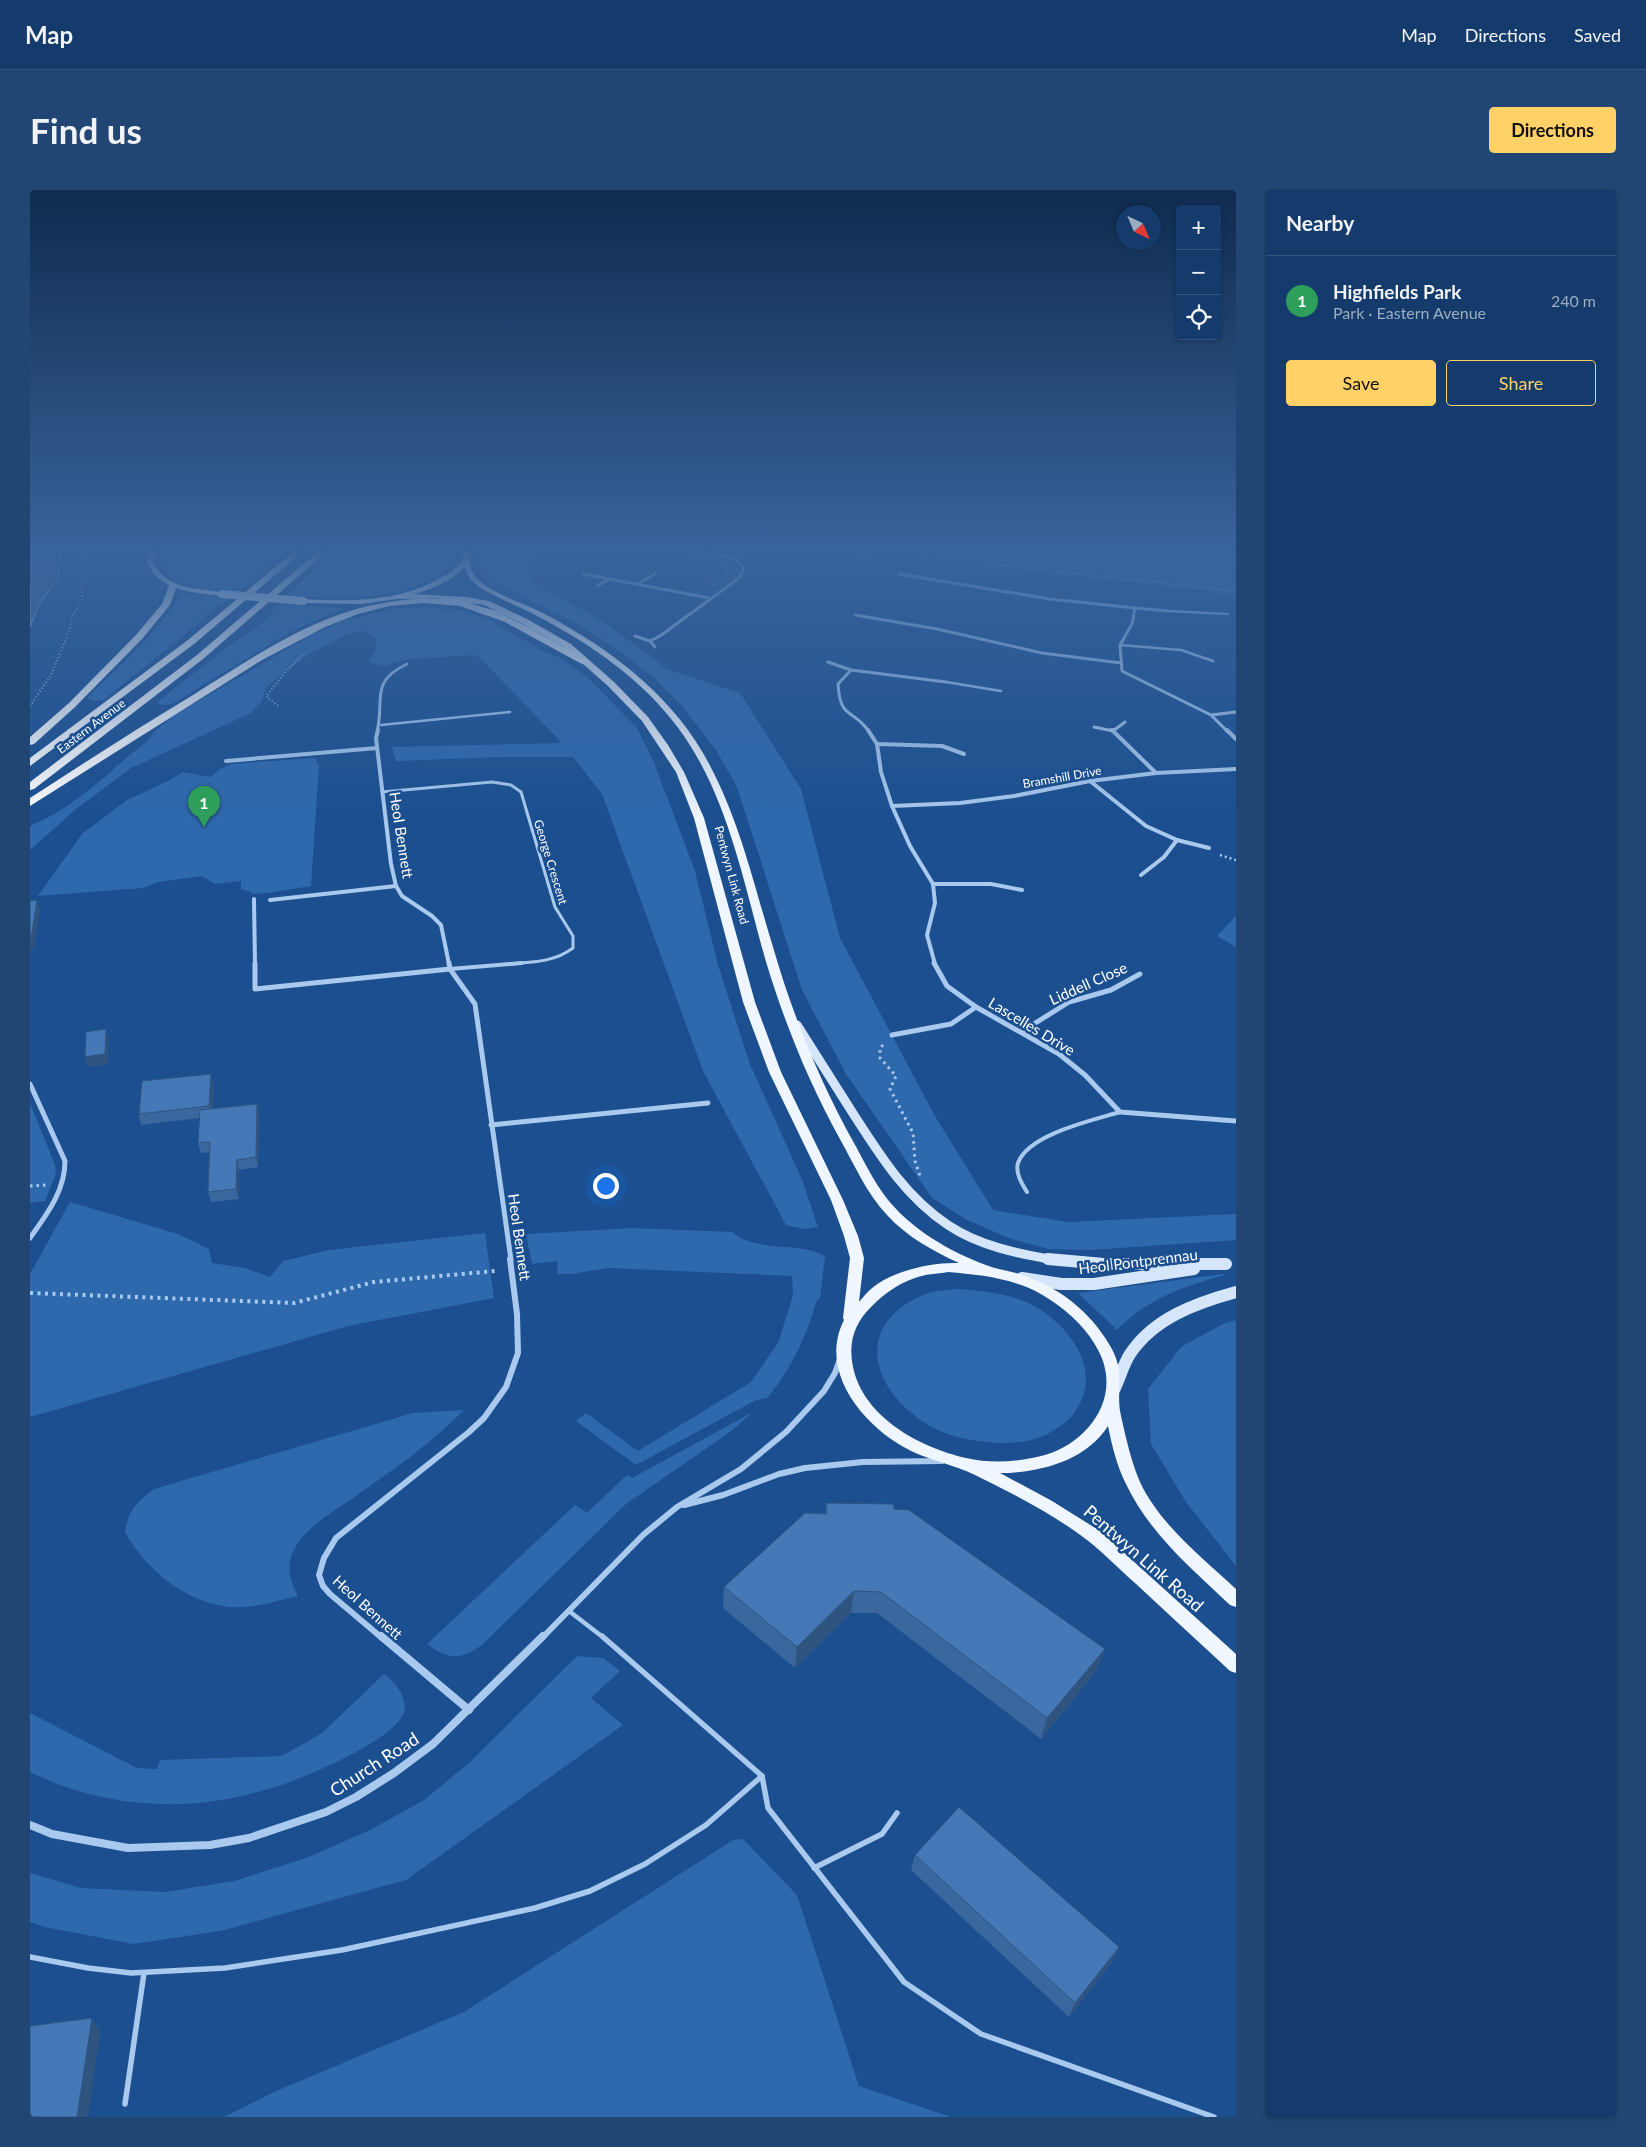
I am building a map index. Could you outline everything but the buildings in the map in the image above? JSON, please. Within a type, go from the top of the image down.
[{"type":"highway","points":[[30,742],[72,705],[139,638]]},
{"type":"highway","name":"Eastern Avenue","points":[[30,763],[195,638]]},
{"type":"highway","name":"Eastern Avenue","points":[[30,787],[223,638]]},
{"type":"highway","points":[[539,638],[583,661]]},
{"type":"highway","points":[[30,803],[173,710],[291,639]]},
{"type":"main road","name":"Pentwyn Link Road","points":[[554,638],[568,646],[629,701],[664,745],[688,788],[699,818],[752,1011],[774,1072],[837,1200],[851,1236],[857,1258],[850,1321],[845,1336],[843,1352],[846,1372],[855,1392],[869,1411],[888,1429],[911,1444],[960,1462],[1027,1494],[1094,1536],[1236,1665]]},
{"type":"main road","name":"Pentwyn Link Road","points":[[581,638],[622,666],[664,706],[690,738],[716,783],[735,835],[787,1010],[803,1053],[836,1122],[870,1182],[881,1199],[897,1217],[917,1234],[951,1254],[984,1270]]},
{"type":"main road","name":"Pentwyn Link Road","points":[[850,1321],[862,1303],[890,1282],[911,1274],[942,1268],[984,1270],[1014,1277],[1040,1287],[1063,1300],[1083,1317],[1099,1336],[1109,1357],[1113,1370],[1112,1398],[1124,1457],[1138,1492],[1178,1543],[1236,1600]]},
{"type":"main road","name":"Pentwyn Link Road","points":[[960,1462],[988,1468],[1005,1468],[1046,1461],[1069,1452],[1102,1424],[1112,1398]]},
{"type":"street","points":[[642,638],[650,640],[655,638]]},
{"type":"street","points":[[971,638],[1100,662],[1121,663]]},
{"type":"street","points":[[1124,638],[1120,645],[1122,670],[1211,715],[1236,739]]},
{"type":"street","points":[[650,640],[655,647]]},
{"type":"street","points":[[828,662],[851,670],[946,682]]},
{"type":"street","name":"Heol Bennett","points":[[407,664],[387,675],[381,685],[381,725],[376,738],[391,864],[396,886],[402,896],[441,924],[450,969],[474,1004],[518,1314],[518,1353],[506,1387],[484,1418],[470,1432],[336,1538],[326,1552],[320,1568],[320,1580],[330,1594],[469,1710]]},
{"type":"street","name":"Lascelles Drive","points":[[851,670],[838,684],[840,698],[846,711],[864,725],[877,744],[880,772],[892,806],[910,846],[932,884],[935,903],[927,935],[933,960],[947,986],[976,1007],[1059,1054],[1085,1075],[1120,1112]]},
{"type":"street","points":[[1211,715],[1236,712]]},
{"type":"street","points":[[1113,730],[1125,722]]},
{"type":"street","points":[[1094,727],[1113,730],[1156,773]]},
{"type":"street","points":[[877,744],[942,746],[964,754]]},
{"type":"street","points":[[226,760],[377,748]]},
{"type":"street","name":"Bramshill Drive","points":[[892,806],[960,803],[1014,796],[1090,781],[1156,773],[1236,769]]},
{"type":"street","points":[[1090,781],[1146,826],[1177,840],[1209,848]]},
{"type":"street","points":[[1141,875],[1164,857],[1177,840]]},
{"type":"street","points":[[932,884],[991,884],[1022,890]]},
{"type":"street","points":[[270,900],[396,886]]},
{"type":"street","points":[[254,899],[255,989],[450,969]]},
{"type":"street","name":"Liddell Close","points":[[1021,1032],[1069,1002],[1111,990],[1140,974]]},
{"type":"street","name":"Lascelles Drive","points":[[892,1035],[951,1024],[976,1007]]},
{"type":"street","points":[[787,1010],[882,1158],[916,1200],[949,1225],[986,1244],[1020,1255],[1047,1260],[1098,1264],[1231,1264]]},
{"type":"street","points":[[30,1084],[65,1161],[66,1171],[58,1195],[30,1238]]},
{"type":"street","points":[[491,1125],[708,1103]]},
{"type":"street","points":[[1120,1112],[1236,1121]]},
{"type":"street","name":"Heol Pontprennau","points":[[1014,1277],[1060,1284],[1084,1284],[1231,1264]]},
{"type":"street","points":[[1112,1398],[1131,1354],[1145,1335],[1180,1310],[1209,1299],[1236,1292]]},
{"type":"street","name":"Church Road","points":[[30,1825],[52,1834],[128,1848],[210,1845],[249,1838],[326,1812],[356,1796],[394,1773],[433,1744],[569,1611],[643,1535],[677,1507],[741,1469],[786,1432],[824,1391],[835,1373],[843,1352]]},
{"type":"street","points":[[677,1507],[728,1493],[751,1483],[784,1473],[810,1468],[861,1462],[960,1462]]},
{"type":"lane","points":[[1120,645],[1181,650],[1213,661]]},
{"type":"lane","points":[[946,682],[1001,691]]},
{"type":"lane","points":[[381,725],[510,712]]},
{"type":"lane","name":"George Crescent","points":[[382,792],[492,782],[511,785],[521,792],[555,907],[573,936],[573,948],[564,956],[548,961],[450,969]]},
{"type":"lane","points":[[1027,1192],[1018,1174],[1018,1162],[1028,1149],[1044,1138],[1120,1112]]},
{"type":"lane","points":[[569,1611],[601,1636],[762,1776],[768,1808],[904,1982],[981,2034],[1214,2117]]},
{"type":"lane","points":[[30,1957],[92,1969],[144,1973],[256,1965],[415,1935],[563,1900],[608,1883],[706,1825],[762,1776]]},
{"type":"lane","points":[[814,1868],[882,1834],[897,1813]]},
{"type":"lane","points":[[125,2104],[144,1973]]},
{"type":"path","points":[[30,706],[51,675],[66,638]]},
{"type":"path","points":[[278,706],[266,696],[292,665],[307,652]]},
{"type":"path","points":[[892,1035],[880,1048],[880,1058],[896,1076],[890,1089],[913,1133],[915,1161],[920,1178]]},
{"type":"path","points":[[30,1293],[294,1303],[374,1282],[495,1271]]},
{"type":"shaded area","points":[[147,638],[181,638],[103,700],[93,701],[87,698]]},
{"type":"shaded area","points":[[240,638],[280,638],[172,704],[160,705],[158,701]]},
{"type":"shaded area","points":[[306,638],[340,638],[309,654],[266,687],[262,701],[251,713],[131,768],[76,809],[30,850],[30,826],[62,809],[92,788],[173,716]]},
{"type":"shaded area","points":[[376,638],[520,638],[560,658],[587,677],[637,728],[653,760],[695,871],[718,965],[750,1064],[803,1182],[818,1227],[804,1229],[786,1225],[703,1071],[602,794],[573,757],[501,757],[396,761],[392,747],[562,743],[477,655],[410,659],[384,666],[369,662],[376,649]]},
{"type":"shaded area","points":[[599,638],[625,638],[667,669],[740,693],[801,789],[840,938],[935,1116],[993,1210],[1068,1222],[1236,1214],[1236,1240],[1091,1250],[1048,1249],[1011,1239],[967,1220],[932,1198],[846,1074],[802,990],[737,787],[716,750],[681,705],[654,678]]},
{"type":"shaded area","points":[[315,758],[319,765],[311,886],[252,894],[241,889],[241,881],[215,884],[202,876],[159,882],[143,888],[38,896],[82,834],[127,800],[183,772],[211,777],[221,768],[231,764]]},
{"type":"shaded area","points":[[1236,917],[1236,947],[1217,936]]},
{"type":"shaded area","points":[[30,1103],[55,1165],[56,1174],[45,1201],[30,1203]]},
{"type":"shaded area","points":[[70,1202],[178,1234],[209,1249],[212,1263],[245,1268],[270,1277],[283,1261],[329,1250],[485,1233],[494,1298],[348,1326],[30,1417],[30,1274]]},
{"type":"shaded area","points":[[632,1228],[733,1232],[753,1242],[802,1249],[825,1256],[820,1299],[817,1300],[803,1339],[791,1364],[767,1398],[756,1400],[636,1465],[576,1421],[586,1413],[638,1451],[751,1382],[778,1343],[793,1296],[792,1276],[608,1268],[571,1274],[558,1274],[557,1261],[532,1264],[526,1234]]},
{"type":"shaded area","points":[[1225,1275],[1167,1295],[1141,1310],[1117,1330],[1078,1293]]},
{"type":"shaded area","points":[[960,1289],[1002,1294],[1026,1302],[1054,1320],[1066,1332],[1076,1345],[1083,1360],[1086,1375],[1085,1391],[1078,1407],[1065,1423],[1039,1438],[1026,1441],[1000,1443],[978,1441],[944,1433],[924,1423],[898,1401],[886,1384],[879,1367],[877,1350],[881,1333],[890,1318],[905,1305],[926,1294]]},
{"type":"shaded area","points":[[1236,1320],[1236,1566],[1186,1502],[1151,1444],[1148,1389],[1181,1347],[1223,1324]]},
{"type":"shaded area","points":[[464,1410],[414,1454],[309,1530],[296,1546],[289,1565],[292,1583],[298,1596],[247,1607],[230,1607],[198,1599],[168,1582],[156,1571],[144,1559],[125,1532],[134,1507],[154,1489],[413,1413]]},
{"type":"shaded area","points":[[753,1412],[730,1432],[626,1504],[482,1645],[468,1653],[454,1656],[442,1653],[427,1644],[575,1505],[587,1513],[627,1475],[632,1478]]},
{"type":"shaded area","points":[[577,1656],[603,1658],[620,1671],[591,1698],[623,1725],[406,1880],[220,1931],[133,1944],[45,1927],[30,1922],[30,1873],[81,1888],[165,1892],[234,1881],[306,1858],[370,1830],[424,1800],[469,1763]]},
{"type":"shaded area","points":[[384,1674],[396,1686],[404,1701],[404,1712],[397,1723],[367,1746],[347,1757],[288,1783],[260,1791],[223,1800],[168,1804],[144,1803],[97,1796],[74,1790],[30,1772],[30,1713],[137,1768],[157,1769],[160,1760],[282,1756],[322,1733]]},
{"type":"shaded area","points":[[743,1839],[797,1895],[859,2086],[951,2117],[224,2117],[274,2092],[464,2012],[733,1840]]},
{"type":"place","name":"Highfields Park","points":[[204,827]]}]
